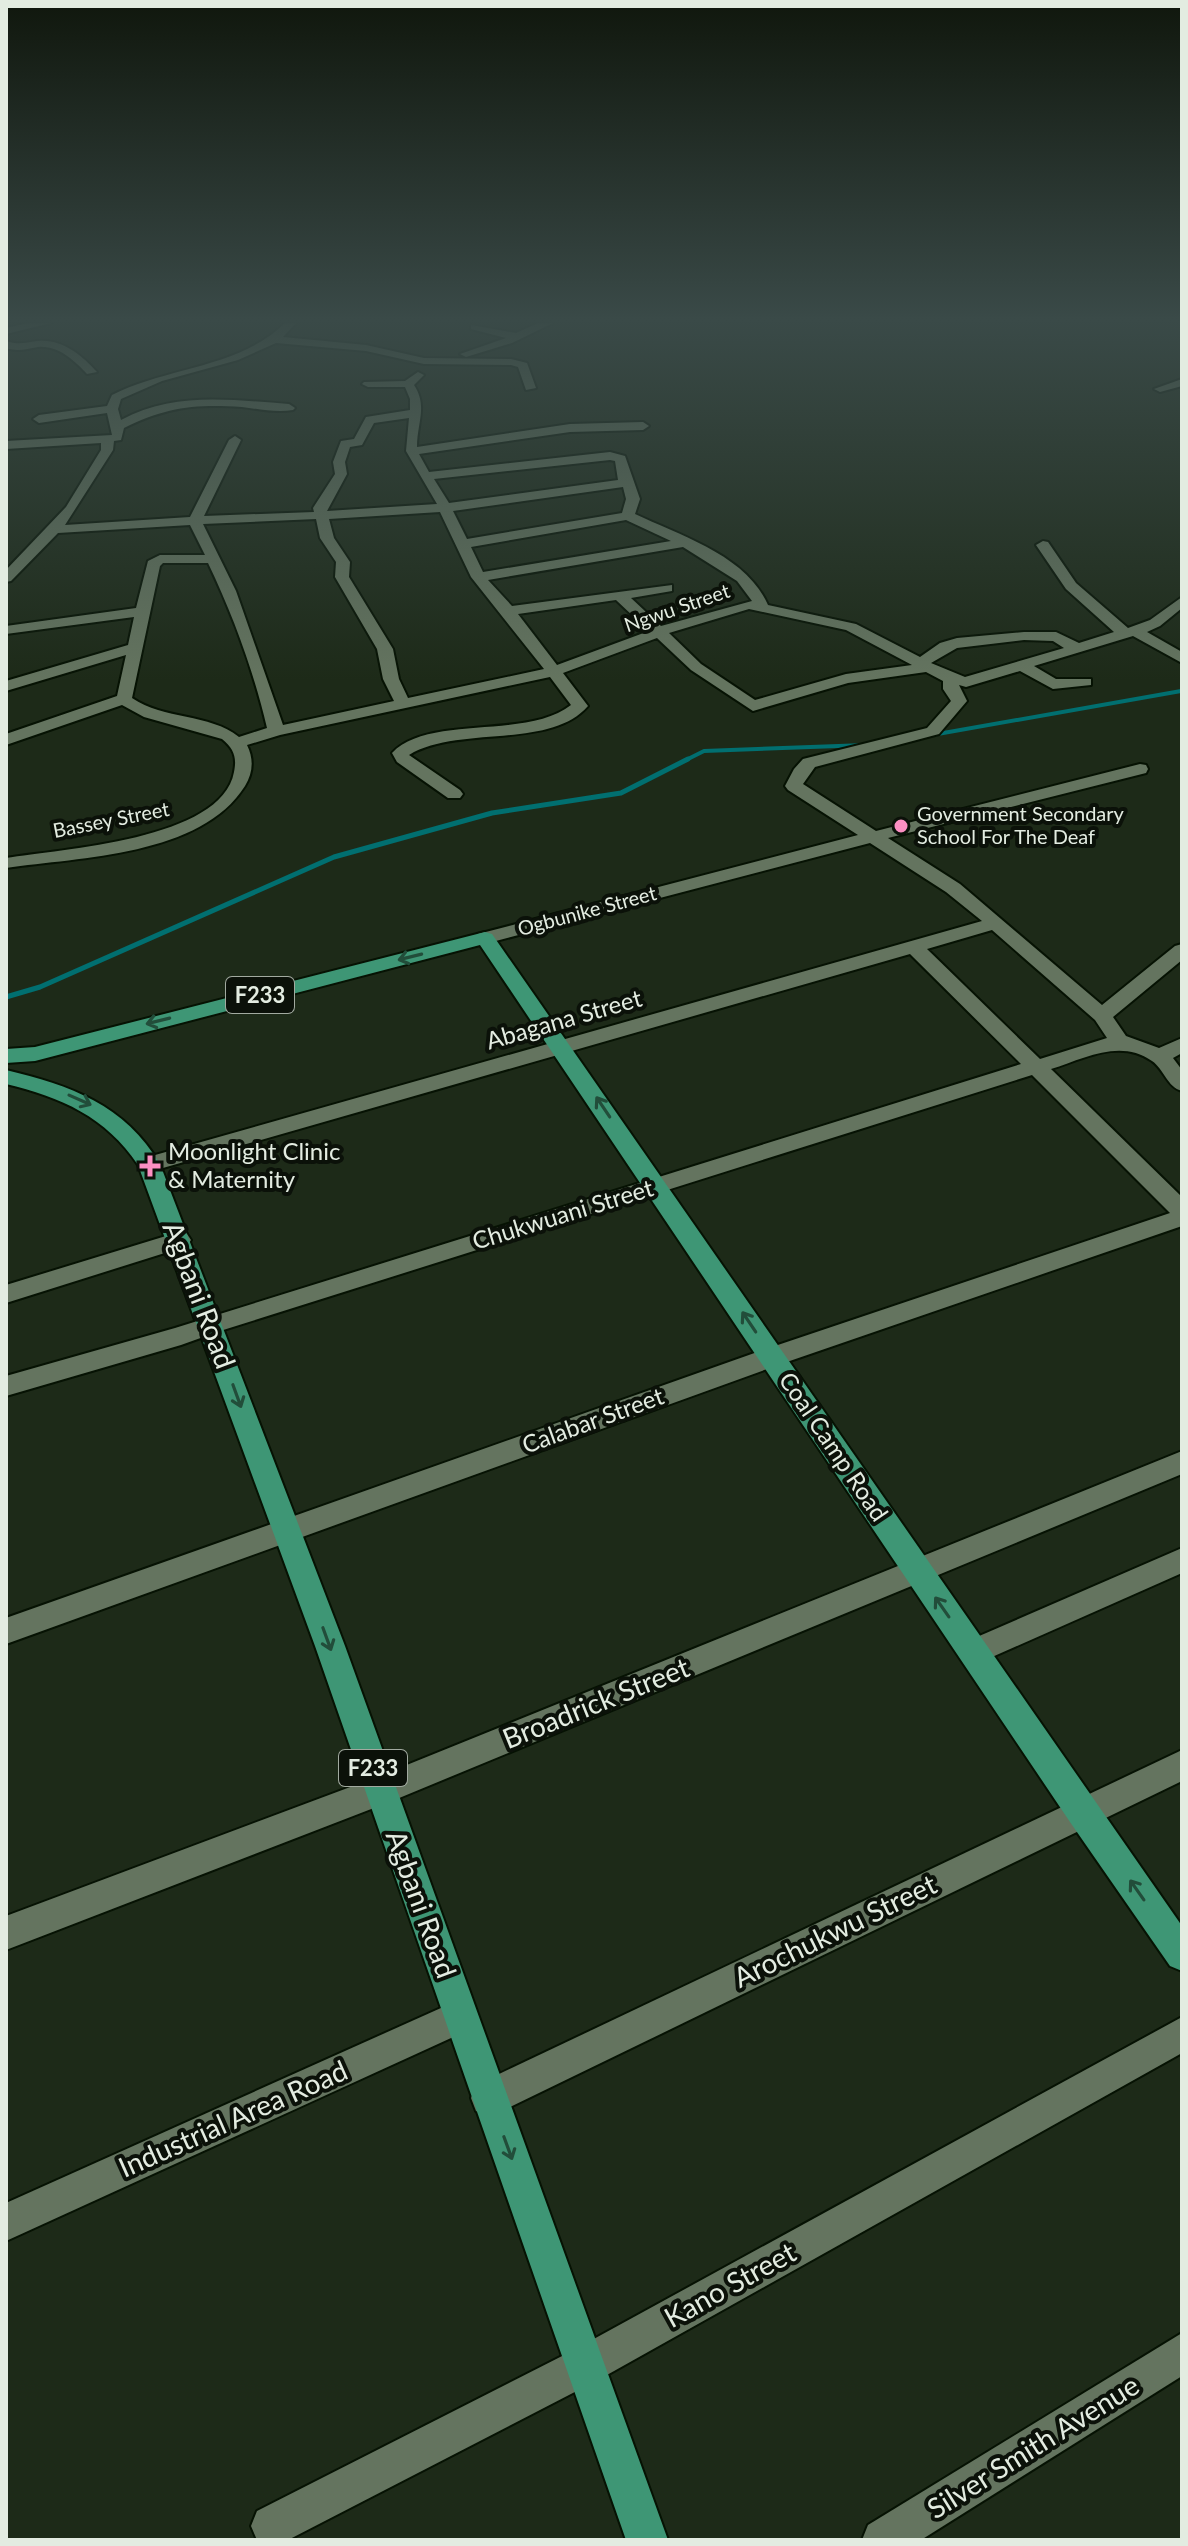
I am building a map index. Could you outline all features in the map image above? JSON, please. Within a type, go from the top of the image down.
[{"type":"main road","name":"Coal Camp Road","points":[[485,938],[917,1572],[1182,1954]]},
{"type":"main road","name":"Ogbunike Street","points":[[9,1070],[35,1054],[485,938]]},
{"type":"main road","name":"Agbani Road","points":[[9,1070],[100,1110],[134,1138],[149,1164],[211,1324],[381,1790],[647,2540]]},
{"type":"street","points":[[6,445],[60,442]]},
{"type":"street","points":[[6,578],[71,509],[107,450],[108,442]]},
{"type":"street","points":[[195,521],[234,442]]},
{"type":"street","points":[[358,442],[345,444],[339,462],[341,474],[329,490],[327,500],[320,508],[320,516],[327,538],[343,562],[342,577],[385,649],[391,679],[403,704]]},
{"type":"street","points":[[411,442],[412,451],[464,544],[478,577],[508,611],[580,706],[576,712],[526,727],[409,745],[400,753],[454,794]]},
{"type":"street","points":[[412,451],[475,442]]},
{"type":"street","points":[[427,476],[610,456],[621,459],[625,481]]},
{"type":"street","points":[[55,529],[106,529],[195,521],[445,508],[625,481],[630,483],[633,499],[628,516]]},
{"type":"street","points":[[464,544],[628,516],[718,560],[739,577],[760,599],[761,605]]},
{"type":"street","points":[[195,521],[216,559],[269,702],[276,731]]},
{"type":"street","points":[[478,577],[685,543]]},
{"type":"street","points":[[1043,545],[1071,586],[1130,633],[1182,658]]},
{"type":"street","points":[[124,699],[153,564],[160,559],[216,559]]},
{"type":"street","points":[[508,611],[667,588]]},
{"type":"street","points":[[621,596],[696,667],[753,706],[846,679],[924,665],[945,646],[957,643],[1024,636],[1056,637],[1078,649]]},
{"type":"street","points":[[1182,601],[1155,623],[1130,633],[966,682],[951,679],[951,689],[959,701],[933,731],[809,763],[802,769],[794,786],[953,888],[1102,1016],[1119,1041],[1160,1056],[1182,1084]]},
{"type":"street","name":"Ngwu Street","points":[[237,743],[276,731],[552,672],[722,611],[761,605],[851,627],[951,679]]},
{"type":"street","points":[[6,630],[144,611]]},
{"type":"street","points":[[6,686],[133,648]]},
{"type":"street","points":[[1023,666],[1053,684],[1085,682]]},
{"type":"street","points":[[6,740],[124,699],[143,710],[220,732],[237,743]]},
{"type":"street","name":"Bassey Street","points":[[6,862],[130,843],[189,826],[215,811],[235,792],[244,763],[237,743]]},
{"type":"street","name":"Ogbunike Street","points":[[485,938],[802,857],[872,835],[1140,769]]},
{"type":"street","name":"Abagana Street","points":[[149,1164],[993,924]]},
{"type":"street","points":[[915,948],[1036,1069],[1074,1102],[1182,1214]]},
{"type":"street","points":[[1102,1016],[1182,950]]},
{"type":"street","name":"Chukwuani Street","points":[[6,1386],[181,1336],[211,1324],[1119,1041]]},
{"type":"street","points":[[1160,1056],[1182,1045]]},
{"type":"street","name":"Calabar Street","points":[[6,1631],[1182,1214]]},
{"type":"street","points":[[6,1294],[179,1240]]},
{"type":"street","name":"Broadrick Street","points":[[6,1933],[381,1790],[1182,1462]]},
{"type":"street","points":[[973,1652],[1182,1560]]},
{"type":"street","name":"Arochukwu Street","points":[[489,2098],[1182,1765]]},
{"type":"street","name":"Industrial Area Road","points":[[6,2222],[461,2016]]},
{"type":"street","name":"Kano Street","points":[[272,2526],[584,2366],[1182,2034]]},
{"type":"street","name":"Silver Smith Avenue","points":[[883,2540],[1182,2353]]},
{"type":"waterway","points":[[932,735],[1181,691]]},
{"type":"waterway","points":[[688,759],[704,751],[866,745]]},
{"type":"waterway","points":[[6,997],[40,987],[334,857],[492,813],[621,793],[688,759]]},
{"type":"waterway","points":[[684,761],[688,759]]},
{"type":"place","name":"Government Secondary School For The Deaf","points":[[901,826]]},
{"type":"place","name":"Moonlight Clinic & Maternity","points":[[150,1166]]}]
